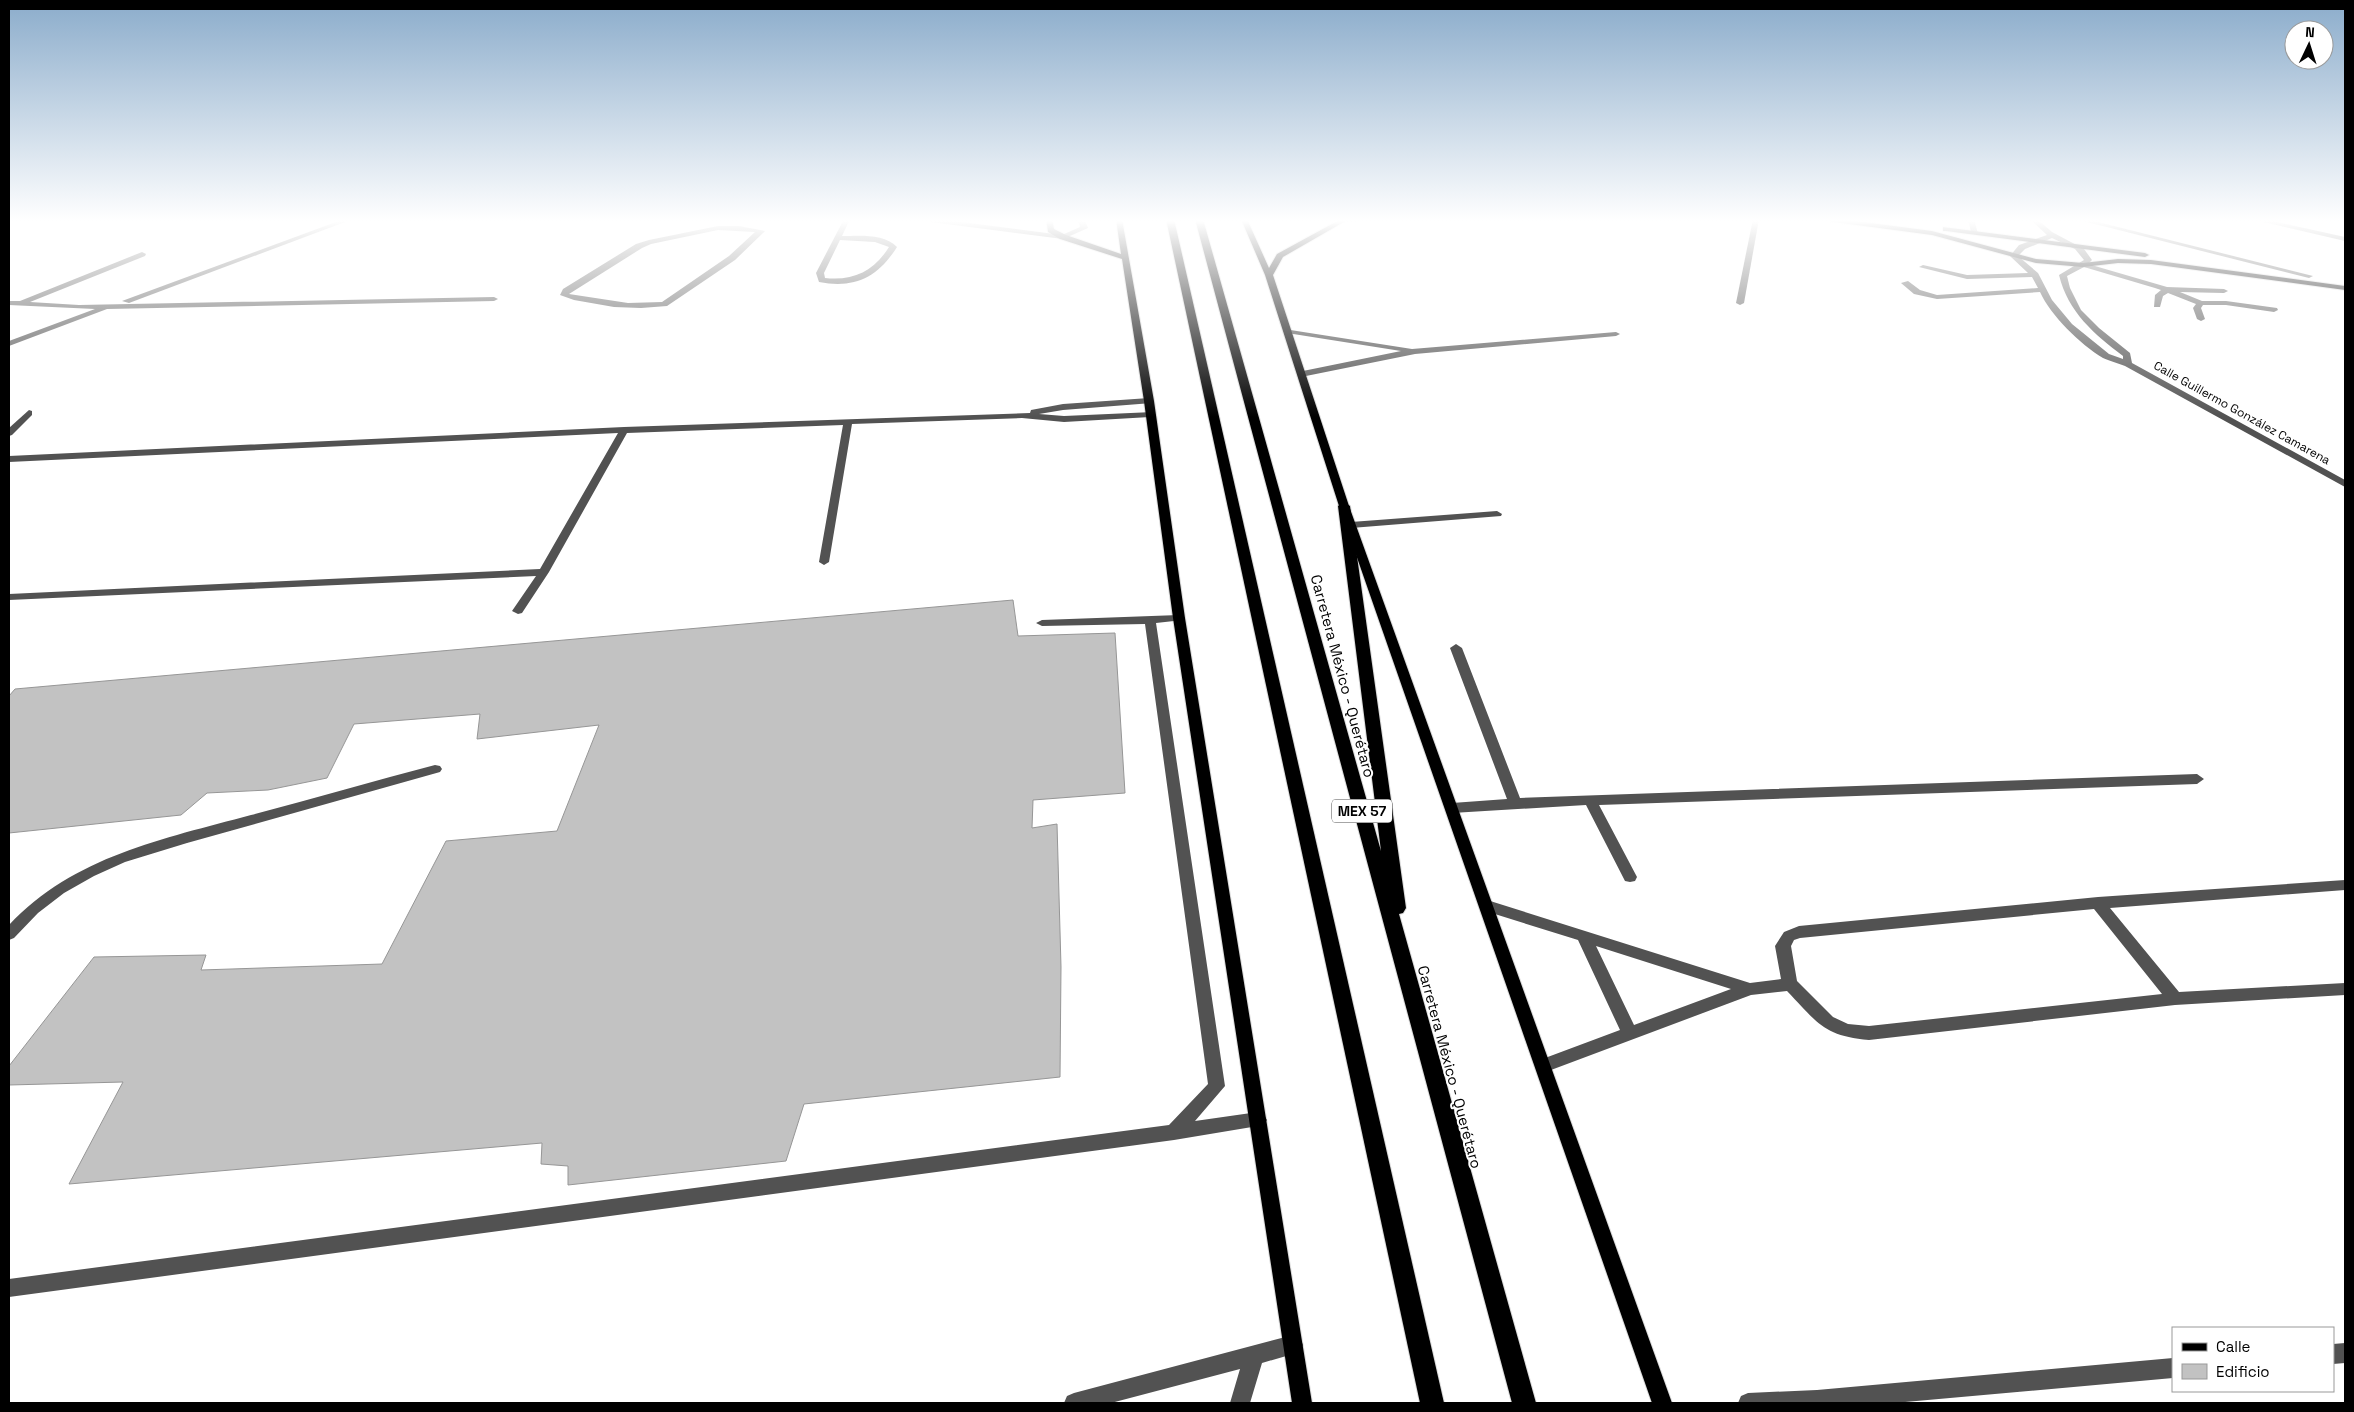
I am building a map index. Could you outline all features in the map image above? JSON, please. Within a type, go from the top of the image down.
[{"type":"highway","points":[[1185,285],[1432,1403]]},
{"type":"highway","name":"Carretera México - Querétaro","points":[[1218,285],[1524,1403]]},
{"type":"highway","points":[[1344,506],[1404,964]]},
{"type":"main road","points":[[1129,285],[1150,407],[1179,618],[1302,1403]]},
{"type":"main road","points":[[1272,285],[1344,506],[1662,1403]]},
{"type":"main road","points":[[2322,285],[2345,288]]},
{"type":"street","points":[[18,304],[65,285]]},
{"type":"street","points":[[9,344],[169,285]]},
{"type":"street","points":[[576,285],[566,291],[564,295],[652,307],[664,304],[692,285]]},
{"type":"street","points":[[1740,303],[1744,285]]},
{"type":"street","points":[[1908,285],[1917,292],[1936,297],[2042,290]]},
{"type":"street","name":"Calle Guillermo González Camarena","points":[[2040,285],[2060,317],[2074,331],[2106,356],[2128,364],[2345,484]]},
{"type":"street","name":"Calle Guillermo González Camarena","points":[[2066,285],[2071,302],[2100,335],[2127,355],[2128,364]]},
{"type":"street","points":[[2154,285],[2201,303],[2226,303],[2274,310]]},
{"type":"street","points":[[2157,305],[2159,295],[2169,289],[2224,291]]},
{"type":"street","points":[[9,303],[79,307],[116,304],[494,298]]},
{"type":"street","points":[[2201,303],[2197,308],[2201,319]]},
{"type":"street","points":[[1287,330],[1415,351]]},
{"type":"street","points":[[1301,374],[1415,351],[1616,334]]},
{"type":"street","points":[[9,459],[624,430],[1022,415],[1072,418],[1150,407]]},
{"type":"street","points":[[9,433],[30,413]]},
{"type":"street","points":[[824,562],[848,422]]},
{"type":"street","points":[[518,611],[544,572],[624,430]]},
{"type":"street","points":[[1351,525],[1497,514]]},
{"type":"street","points":[[9,597],[544,572]]},
{"type":"street","points":[[1042,623],[1179,618]]},
{"type":"street","points":[[1150,620],[1216,1086],[1174,1132]]},
{"type":"street","points":[[1456,648],[1515,802]]},
{"type":"street","points":[[9,934],[18,922],[45,898],[77,877],[139,852],[435,769]]},
{"type":"street","points":[[1452,808],[1515,802],[1591,802],[2198,779]]},
{"type":"street","points":[[1591,802],[1630,877]]},
{"type":"street","points":[[2345,885],[2098,903],[1799,932],[1789,936],[1783,946],[1790,984],[1827,1022],[1846,1031],[1869,1033],[2176,999],[2345,990]]},
{"type":"street","points":[[2098,903],[2176,999]]},
{"type":"street","points":[[1487,906],[1750,989]]},
{"type":"street","points":[[1584,938],[1630,1034]]},
{"type":"street","points":[[1543,1066],[1750,989],[1790,984]]},
{"type":"street","points":[[9,1288],[1258,1120]]},
{"type":"street","points":[[1074,1403],[1293,1345]]},
{"type":"street","points":[[1240,1403],[1254,1356]]},
{"type":"street","points":[[1748,1403],[1817,1400],[2172,1368]]},
{"type":"building","points":[[1013,600],[1018,636],[1115,633],[1125,793],[1033,800],[1032,828],[1057,824],[1061,967],[1060,1077],[804,1104],[786,1161],[568,1185],[568,1166],[541,1164],[542,1143],[69,1184],[123,1082],[9,1085],[9,1066],[94,957],[206,955],[201,970],[382,964],[446,841],[557,831],[599,725],[477,739],[480,714],[354,724],[327,778],[268,790],[207,793],[181,815],[9,833],[9,696],[15,689]]}]
